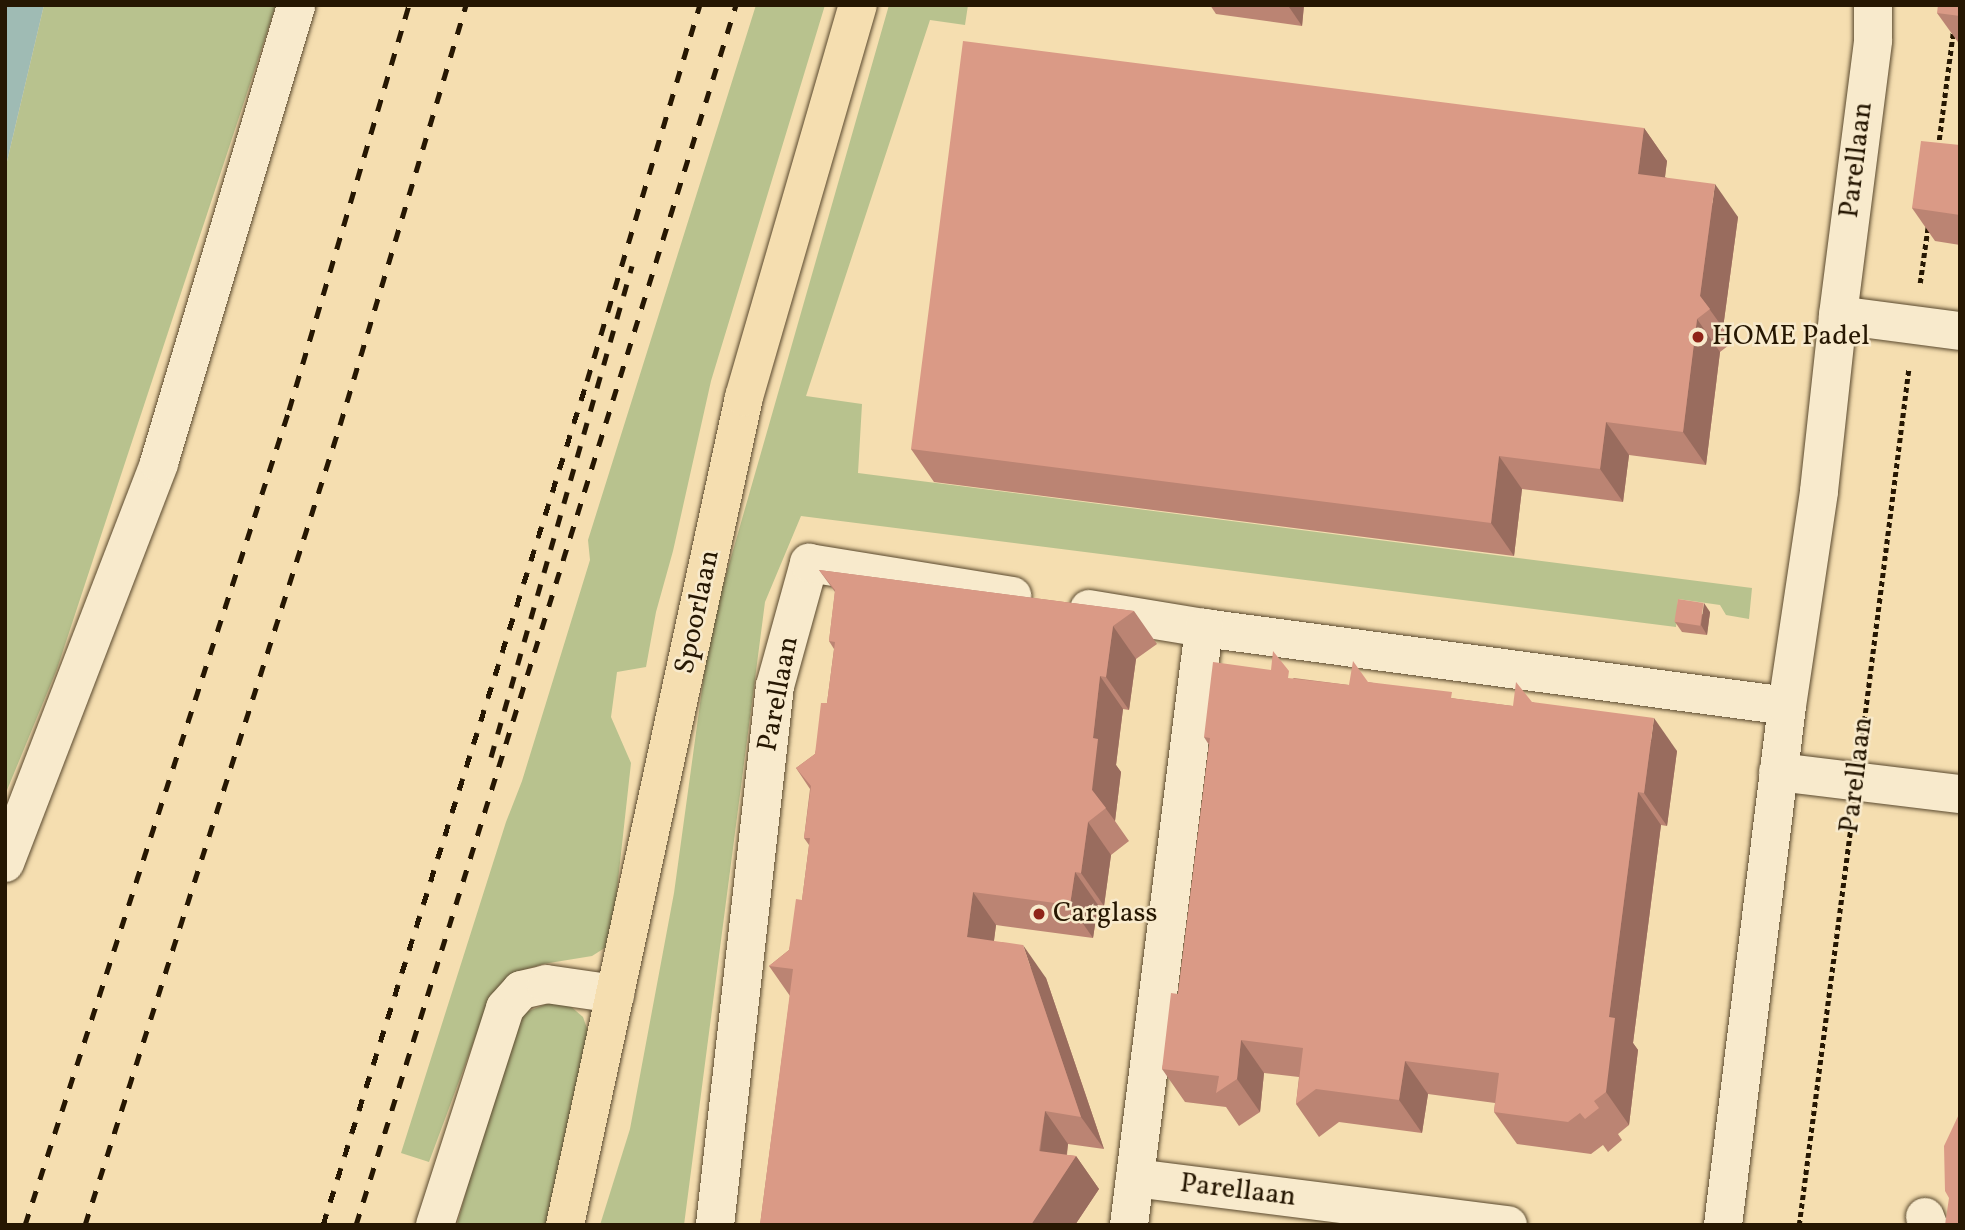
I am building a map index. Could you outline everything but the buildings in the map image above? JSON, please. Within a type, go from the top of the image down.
[{"type":"main road","name":"Spoorlaan","points":[[565,1225],[744,397],[858,5]]},
{"type":"street","points":[[5,863],[159,463],[296,5]]},
{"type":"street","name":"Parellaan","points":[[1723,1225],[1778,772],[1819,491],[1873,40],[1873,5]]},
{"type":"street","points":[[1838,315],[1960,331]]},
{"type":"street","name":"Parellaan","points":[[715,1225],[775,686],[809,563],[1205,628],[1787,706]]},
{"type":"street","points":[[1129,1225],[1205,628]]},
{"type":"street","points":[[1778,772],[1960,794]]},
{"type":"street","points":[[435,1225],[505,1008],[521,990],[546,984],[615,994]]},
{"type":"street","name":"Parellaan","points":[[1135,1178],[1508,1225]]},
{"type":"path","points":[[1938,150],[1954,28]]},
{"type":"path","name":"Parellaan","points":[[1799,1225],[1929,218]]},
{"type":"green space","points":[[44,5],[276,5],[57,669],[5,795],[5,170]]},
{"type":"green space","points":[[756,5],[825,5],[711,381],[673,551],[656,612],[646,667],[617,672],[611,717],[631,763],[611,944],[592,956],[543,964],[513,973],[491,995],[429,1162],[401,1153],[506,822],[522,781],[590,560],[588,540]]},
{"type":"green space","points":[[889,5],[968,5],[965,25],[930,20],[806,396],[862,404],[858,473],[1752,588],[1749,619],[1726,615],[1720,605],[1678,599],[1676,627],[801,516],[765,602],[684,1225],[600,1225],[630,1129],[674,893],[710,631]]},
{"type":"green space","points":[[549,1003],[569,1005],[583,1017],[591,1040],[551,1225],[457,1225],[508,1037],[521,1014]]},
{"type":"water","points":[[5,5],[44,5],[5,170]]},
{"type":"railway","points":[[25,1225],[289,410],[409,5]]},
{"type":"railway","points":[[85,1225],[340,425],[466,5]]},
{"type":"railway","points":[[323,1225],[587,381],[700,5]]},
{"type":"railway","points":[[356,1225],[736,5]]},
{"type":"railway","points":[[491,757],[632,266]]},
{"type":"place","name":"HOME Padel","points":[[1698,337]]},
{"type":"place","name":"Carglass","points":[[1039,914]]}]
